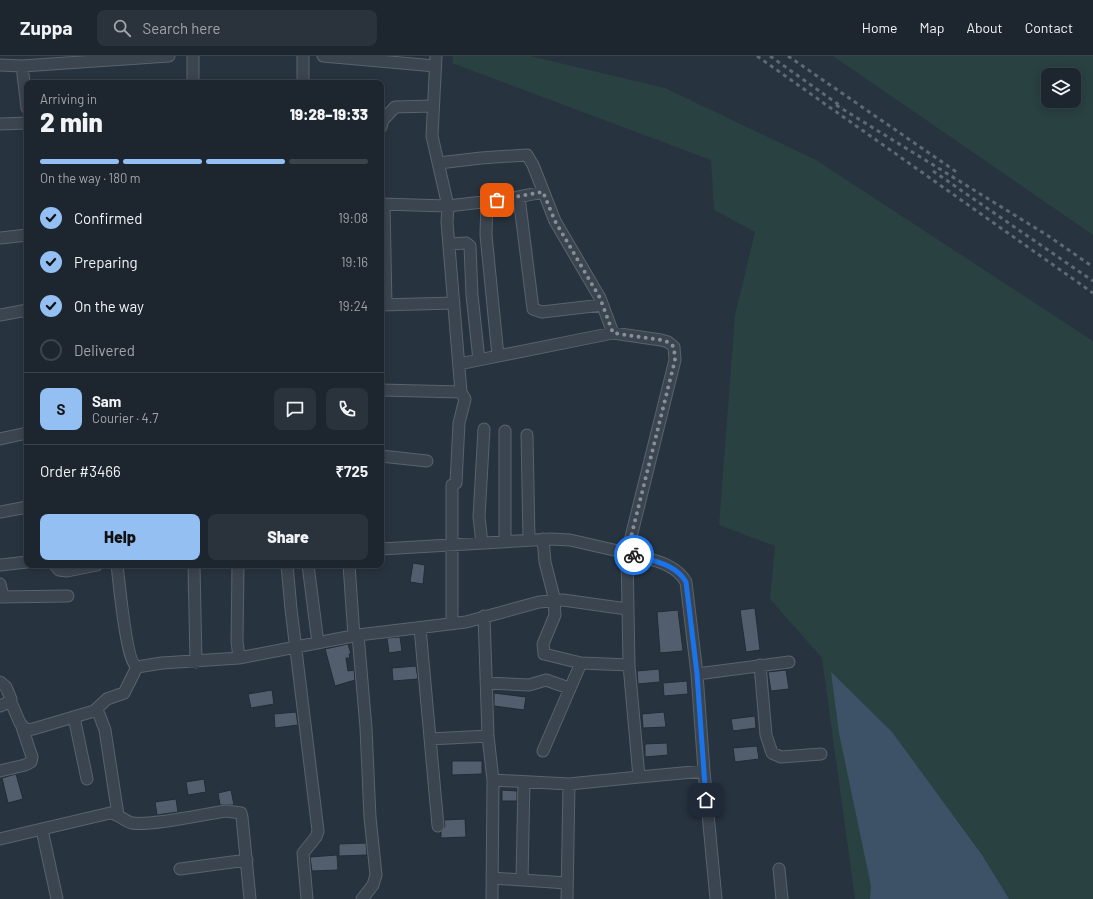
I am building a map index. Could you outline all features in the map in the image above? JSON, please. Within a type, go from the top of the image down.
[{"type":"street","points":[[0,65],[22,66],[169,56]]},
{"type":"street","points":[[192,56],[193,80]]},
{"type":"street","points":[[303,56],[303,80]]},
{"type":"street","points":[[323,56],[436,61],[432,136],[448,206],[449,244],[461,392],[465,399],[459,423],[456,483],[452,485],[452,623]]},
{"type":"street","points":[[22,66],[24,83]]},
{"type":"street","points":[[384,119],[395,107],[433,106]]},
{"type":"street","points":[[0,124],[24,123]]},
{"type":"street","points":[[439,163],[527,155],[533,165],[555,221],[602,305],[613,333]]},
{"type":"street","points":[[384,204],[448,206],[519,197],[543,192]]},
{"type":"street","points":[[519,197],[533,309],[542,312],[602,305]]},
{"type":"street","points":[[487,201],[486,235],[498,356]]},
{"type":"street","points":[[0,238],[24,235]]},
{"type":"street","points":[[449,244],[466,244],[470,246],[472,295],[479,360]]},
{"type":"street","points":[[384,305],[454,303]]},
{"type":"street","points":[[0,315],[24,311]]},
{"type":"street","points":[[459,364],[613,333],[668,342],[674,347],[675,352],[627,553],[629,665],[640,777]]},
{"type":"street","points":[[384,390],[461,392]]},
{"type":"street","points":[[482,543],[479,517],[484,429]]},
{"type":"street","points":[[504,541],[505,431]]},
{"type":"street","points":[[0,439],[24,434]]},
{"type":"street","points":[[527,435],[529,539]]},
{"type":"street","points":[[384,456],[427,461]]},
{"type":"street","points":[[0,512],[24,508]]},
{"type":"street","points":[[384,549],[452,546],[529,539],[570,540],[627,553],[666,564],[681,573],[688,590],[697,674],[716,899]]},
{"type":"street","points":[[543,539],[545,562],[555,601],[555,610],[554,622],[543,644],[542,651],[551,657],[581,663],[629,665]]},
{"type":"street","points":[[0,565],[24,562]]},
{"type":"street","points":[[57,568],[59,570],[67,571],[82,568]]},
{"type":"street","points":[[117,568],[130,655],[132,662],[136,667]]},
{"type":"street","points":[[194,568],[196,662]]},
{"type":"street","points":[[238,568],[237,641],[239,658]]},
{"type":"street","points":[[287,568],[318,831],[316,837],[303,853],[307,899]]},
{"type":"street","points":[[308,568],[318,643]]},
{"type":"street","points":[[349,568],[366,728],[370,817],[376,875],[373,885],[362,899]]},
{"type":"street","points":[[0,584],[2,597],[68,596]]},
{"type":"street","points":[[136,667],[162,663],[196,662],[239,658],[356,636],[452,623],[516,607],[555,601],[627,609]]},
{"type":"street","points":[[484,616],[488,736],[493,780],[492,899]]},
{"type":"street","points":[[420,628],[438,826]]},
{"type":"street","points":[[697,674],[788,662]]},
{"type":"street","points":[[543,751],[581,663]]},
{"type":"street","points":[[760,665],[766,735],[772,753],[781,757],[821,754]]},
{"type":"street","points":[[22,727],[26,730],[33,729],[94,711],[107,699],[124,693],[136,667]]},
{"type":"street","points":[[486,683],[529,685],[546,680],[569,688]]},
{"type":"street","points":[[0,682],[6,687],[32,757],[31,762],[25,765],[0,771]]},
{"type":"street","points":[[0,706],[10,700]]},
{"type":"street","points":[[94,711],[101,718],[104,730],[118,815]]},
{"type":"street","points":[[74,717],[87,779]]},
{"type":"street","points":[[430,739],[488,736]]},
{"type":"street","points":[[493,780],[569,784],[704,771]]},
{"type":"street","points":[[522,880],[524,782]]},
{"type":"street","points":[[567,899],[569,784]]},
{"type":"street","points":[[0,839],[110,813],[118,815],[132,823],[147,823],[226,811],[237,811],[241,813],[242,817],[250,899]]},
{"type":"street","points":[[42,830],[57,899]]},
{"type":"street","points":[[180,869],[247,860]]},
{"type":"street","points":[[779,869],[782,899]]},
{"type":"street","points":[[492,878],[567,883]]},
{"type":"green space","points":[[453,56],[530,56],[665,88],[816,160],[1093,341],[1093,899],[855,899],[822,658],[770,599],[775,546],[719,525],[735,315],[755,232],[714,210],[711,160],[452,63]]},
{"type":"green space","points":[[833,56],[1093,56],[1093,235]]},
{"type":"water","points":[[831,672],[892,732],[982,855],[1009,899],[870,899],[871,886],[839,733]]},
{"type":"building","points":[[413,563],[425,565],[423,584],[410,582]]},
{"type":"building","points":[[755,608],[760,650],[746,652],[740,610]]},
{"type":"building","points":[[678,610],[683,651],[660,653],[657,612]]},
{"type":"building","points":[[400,637],[402,651],[389,653],[387,638]]},
{"type":"building","points":[[348,644],[351,654],[349,654],[350,658],[346,658],[348,671],[354,670],[355,680],[335,686],[325,649]]},
{"type":"building","points":[[416,666],[418,679],[393,681],[392,668]]},
{"type":"building","points":[[659,669],[660,682],[638,684],[637,671]]},
{"type":"building","points":[[786,670],[789,689],[771,691],[768,672]]},
{"type":"building","points":[[687,681],[688,694],[664,696],[663,683]]},
{"type":"building","points":[[272,690],[274,704],[251,708],[248,694]]},
{"type":"building","points":[[494,693],[526,697],[524,710],[494,706]]},
{"type":"building","points":[[296,712],[298,725],[275,728],[274,714]]},
{"type":"building","points":[[664,712],[666,727],[643,728],[642,714]]},
{"type":"building","points":[[755,716],[756,728],[733,731],[731,719]]},
{"type":"building","points":[[667,743],[668,755],[645,757],[645,744]]},
{"type":"building","points":[[757,746],[759,759],[735,762],[733,748]]},
{"type":"building","points":[[452,761],[482,761],[482,774],[452,775]]},
{"type":"building","points":[[16,774],[23,799],[8,803],[2,778]]},
{"type":"building","points":[[204,779],[206,792],[188,795],[186,782]]},
{"type":"building","points":[[231,790],[234,805],[220,805],[218,793]]},
{"type":"building","points":[[502,790],[517,791],[517,801],[502,801]]},
{"type":"building","points":[[176,799],[178,812],[157,815],[155,802]]},
{"type":"building","points":[[465,819],[466,837],[441,838],[441,832],[445,826],[444,820]]},
{"type":"building","points":[[366,843],[367,855],[339,856],[339,844]]},
{"type":"building","points":[[337,855],[338,870],[312,871],[310,857]]},
{"type":"railway","points":[[757,56],[1093,293]]},
{"type":"railway","points":[[770,56],[842,107]]},
{"type":"railway","points":[[788,56],[958,173]]},
{"type":"railway","points":[[836,105],[1050,237],[1093,267]]},
{"type":"railway","points":[[933,171],[1093,281]]},
{"type":"way so far","points":[[497,200],[543,192],[555,221],[600,298],[613,333],[661,340],[668,342],[674,347],[675,360],[627,553],[634,555]]},
{"type":"route","points":[[634,555],[666,564],[681,573],[686,582],[697,674],[706,800]]}]
